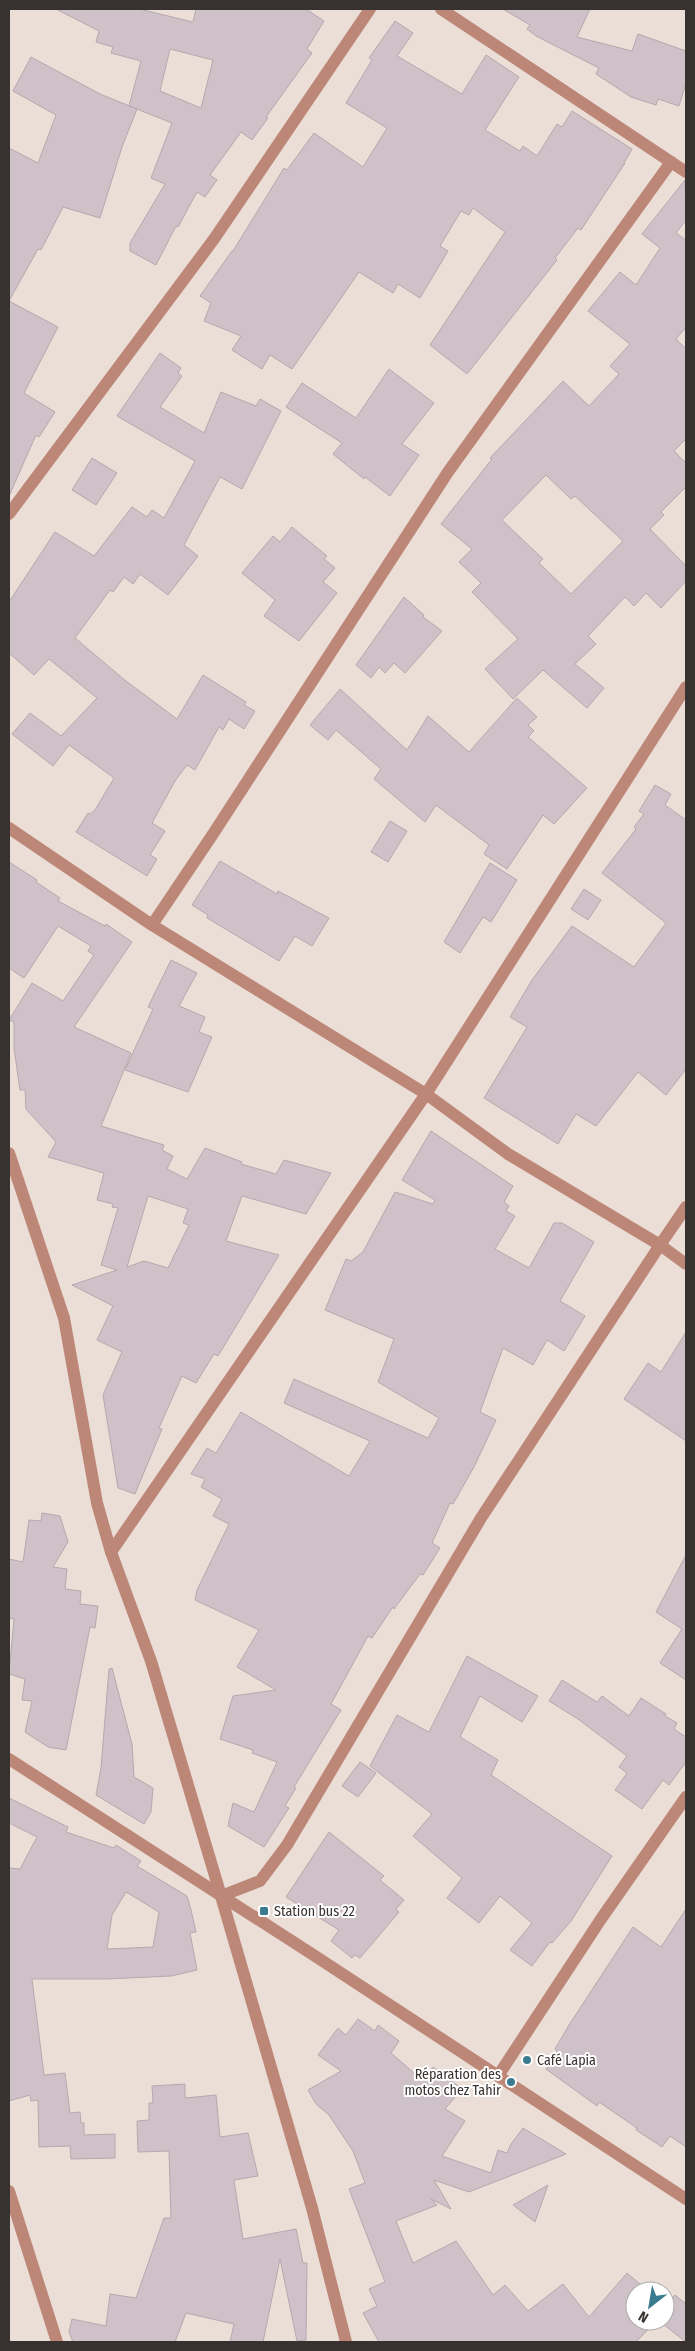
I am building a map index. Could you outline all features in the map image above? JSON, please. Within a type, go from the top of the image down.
[{"type":"street","points":[[9,514],[214,238],[370,9]]},
{"type":"street","points":[[441,9],[686,172]]},
{"type":"street","points":[[152,925],[448,472],[671,162]]},
{"type":"street","points":[[111,1552],[426,1094],[686,687]]},
{"type":"street","points":[[9,828],[152,925],[426,1094],[508,1154],[660,1245],[686,1264]]},
{"type":"street","points":[[9,1153],[64,1318],[97,1503],[111,1552],[151,1661],[221,1896],[312,2208],[346,2342]]},
{"type":"street","points":[[221,1896],[260,1881],[288,1844],[481,1518],[686,1207]]},
{"type":"street","points":[[9,1759],[686,2199]]},
{"type":"street","points":[[498,2076],[600,1919],[686,1797]]},
{"type":"street","points":[[9,2191],[57,2342]]},
{"type":"building","points":[[56,9],[139,9],[193,22],[196,9],[306,9],[324,21],[307,49],[312,53],[266,117],[268,118],[252,140],[241,132],[210,175],[217,180],[205,197],[197,192],[178,227],[176,226],[156,265],[130,251],[130,243],[165,184],[151,178],[172,123],[129,106],[141,61],[111,53],[113,47],[96,42],[99,31]],"holes":[[[170,49],[213,60],[201,108],[160,91]]]},
{"type":"building","points":[[503,9],[590,9],[577,37],[632,51],[638,34],[686,51],[686,83],[679,106],[658,99],[656,105],[631,97],[596,74],[599,68],[536,36],[527,29],[530,25]]},
{"type":"building","points":[[395,21],[413,33],[397,56],[462,94],[486,55],[519,77],[485,130],[520,151],[523,146],[537,156],[557,124],[562,127],[572,111],[632,149],[625,163],[581,230],[578,228],[555,258],[557,260],[467,374],[430,345],[505,232],[473,208],[469,215],[461,211],[440,246],[448,251],[420,298],[398,284],[393,293],[359,272],[292,369],[270,355],[262,369],[232,350],[241,336],[204,321],[211,303],[200,296],[233,251],[284,168],[287,170],[314,133],[363,167],[387,128],[346,103],[372,60],[369,58]]},
{"type":"building","points":[[31,57],[100,94],[137,109],[122,147],[100,218],[63,207],[41,250],[38,249],[9,301],[9,148],[38,163],[56,115],[13,91]]},
{"type":"building","points":[[685,180],[686,220],[676,233],[686,240],[686,327],[676,339],[686,349],[686,439],[674,451],[686,463],[686,487],[661,512],[664,515],[650,529],[686,566],[686,581],[661,608],[646,593],[634,606],[625,597],[588,636],[596,644],[575,664],[604,688],[587,708],[543,670],[513,699],[485,669],[518,639],[472,592],[481,583],[459,562],[472,549],[441,524],[492,459],[490,458],[563,381],[589,406],[619,374],[610,366],[630,344],[588,311],[620,272],[636,285],[660,248],[642,234]],"holes":[[[546,475],[571,499],[575,496],[623,541],[571,594],[539,563],[543,559],[502,520]]]},
{"type":"building","points":[[9,301],[58,327],[24,393],[55,412],[39,437],[36,435],[9,496]]},
{"type":"building","points":[[160,353],[181,368],[178,373],[182,376],[160,407],[204,433],[221,392],[256,406],[260,399],[281,411],[242,489],[220,477],[184,545],[198,556],[168,595],[140,574],[133,584],[124,577],[113,592],[110,590],[75,638],[126,681],[177,719],[203,675],[246,702],[244,705],[255,711],[244,729],[229,719],[223,730],[219,727],[195,770],[187,765],[175,781],[152,823],[165,831],[150,855],[157,859],[147,876],[76,832],[88,813],[90,814],[95,810],[114,778],[69,745],[53,766],[12,734],[30,713],[61,736],[97,698],[49,659],[34,675],[9,653],[9,602],[55,532],[94,556],[132,507],[147,517],[152,510],[164,518],[195,461],[117,416]]},
{"type":"building","points":[[389,369],[434,403],[402,444],[419,455],[390,496],[365,477],[364,479],[333,454],[342,443],[286,407],[302,383],[356,418]]},
{"type":"building","points":[[92,458],[117,473],[96,505],[72,490]]},
{"type":"building","points":[[292,527],[327,556],[324,559],[335,568],[323,582],[337,593],[299,641],[264,616],[275,600],[242,573],[273,536],[280,542]]},
{"type":"building","points":[[404,597],[424,615],[423,617],[442,631],[405,673],[394,663],[385,673],[379,667],[371,678],[356,665]]},
{"type":"building","points":[[340,689],[407,750],[428,716],[469,752],[517,698],[537,717],[528,725],[534,731],[528,737],[587,788],[554,824],[543,815],[507,869],[484,854],[489,845],[436,805],[425,822],[374,779],[381,769],[336,730],[328,740],[310,725]]},
{"type":"building","points":[[655,785],[671,794],[665,805],[686,820],[686,1069],[666,1095],[638,1072],[596,1126],[576,1114],[558,1144],[484,1098],[527,1027],[510,1017],[532,980],[572,926],[634,967],[666,923],[602,873],[636,829],[634,827],[644,814],[639,811]]},
{"type":"building","points":[[390,821],[407,831],[388,862],[371,852]]},
{"type":"building","points":[[220,861],[277,894],[278,891],[329,918],[312,946],[295,936],[279,961],[207,918],[208,915],[192,905]]},
{"type":"building","points":[[9,862],[60,898],[58,901],[105,926],[106,924],[132,942],[74,1027],[131,1053],[101,1126],[164,1145],[162,1150],[173,1156],[167,1169],[187,1179],[205,1148],[242,1162],[241,1164],[276,1174],[284,1160],[331,1173],[306,1214],[242,1196],[226,1241],[279,1255],[218,1356],[214,1354],[196,1383],[182,1376],[159,1428],[162,1429],[135,1494],[118,1488],[103,1395],[122,1352],[97,1340],[113,1306],[72,1285],[117,1270],[101,1265],[118,1208],[112,1207],[113,1204],[97,1200],[104,1173],[48,1157],[56,1142],[26,1109],[25,1090],[20,1090],[14,1048],[14,1022],[9,1020],[32,983],[63,1001],[94,955],[88,951],[91,946],[58,926],[24,978],[9,968]],"holes":[[[148,1196],[188,1209],[183,1223],[189,1225],[168,1268],[144,1261],[127,1267]]]},
{"type":"building","points":[[490,863],[517,880],[491,922],[483,917],[460,953],[444,942]]},
{"type":"building","points":[[584,889],[601,900],[588,920],[571,909]]},
{"type":"building","points":[[171,960],[197,973],[179,1006],[205,1017],[199,1032],[212,1037],[188,1092],[125,1070],[153,1009],[148,1007]]},
{"type":"building","points":[[431,1131],[513,1186],[504,1202],[509,1206],[506,1211],[515,1216],[495,1249],[529,1268],[554,1223],[562,1223],[594,1242],[560,1301],[585,1316],[564,1351],[547,1340],[533,1365],[503,1348],[480,1412],[496,1420],[474,1467],[453,1504],[450,1503],[432,1543],[440,1548],[423,1575],[420,1574],[394,1609],[393,1607],[372,1638],[368,1636],[331,1704],[341,1710],[294,1787],[296,1788],[285,1806],[289,1808],[264,1847],[228,1826],[233,1803],[254,1812],[277,1762],[252,1753],[253,1750],[220,1739],[233,1696],[276,1690],[237,1667],[259,1630],[195,1600],[197,1590],[229,1524],[213,1516],[222,1499],[201,1487],[205,1479],[191,1474],[207,1448],[216,1453],[241,1412],[349,1476],[370,1441],[284,1403],[294,1379],[428,1438],[439,1418],[378,1382],[394,1339],[325,1310],[346,1259],[351,1261],[363,1252],[395,1192],[433,1204],[435,1200],[402,1180]]},
{"type":"building","points":[[686,1332],[686,1441],[624,1399],[648,1363],[661,1372]]},
{"type":"building","points":[[42,1513],[60,1516],[68,1542],[53,1567],[67,1569],[65,1589],[81,1591],[80,1604],[98,1606],[95,1628],[90,1627],[66,1750],[48,1747],[25,1732],[32,1701],[22,1700],[25,1679],[9,1674],[14,1619],[9,1618],[9,1559],[23,1562],[29,1520],[41,1521]]},
{"type":"building","points":[[686,1555],[686,1680],[660,1663],[682,1629],[656,1612]]},
{"type":"building","points":[[467,1656],[538,1696],[522,1722],[480,1696],[460,1737],[498,1760],[491,1775],[612,1856],[571,1921],[552,1943],[550,1942],[532,1966],[510,1950],[532,1923],[500,1896],[479,1923],[447,1898],[462,1878],[413,1836],[432,1814],[370,1766],[397,1715],[429,1732]]},
{"type":"building","points":[[112,1668],[132,1744],[134,1777],[153,1788],[151,1812],[144,1824],[96,1795],[101,1768],[109,1669]]},
{"type":"building","points":[[562,1680],[597,1702],[602,1696],[629,1716],[641,1698],[677,1723],[674,1729],[686,1737],[686,1762],[669,1785],[663,1780],[642,1809],[615,1790],[627,1773],[619,1767],[627,1756],[578,1719],[549,1701]]},
{"type":"building","points":[[360,1762],[376,1773],[358,1797],[342,1786]]},
{"type":"building","points":[[9,1798],[68,1827],[66,1832],[114,1848],[116,1845],[141,1861],[137,1866],[187,1896],[196,1932],[190,1933],[197,1970],[171,1976],[107,1979],[32,1979],[44,2075],[65,2073],[70,2113],[80,2112],[81,2123],[84,2123],[84,2135],[115,2134],[115,2158],[71,2159],[70,2146],[39,2147],[38,2100],[31,2101],[30,2095],[9,2101],[9,1868],[20,1869],[37,1837],[9,1823]],"holes":[[[126,1892],[159,1912],[153,1947],[107,1949],[112,1915]]]},
{"type":"building","points":[[329,1832],[384,1876],[380,1880],[404,1900],[396,1909],[399,1912],[360,1958],[355,1955],[352,1958],[331,1941],[339,1930],[286,1897]]},
{"type":"building","points":[[686,1909],[686,2147],[670,2136],[662,2147],[599,2102],[597,2106],[546,2069],[569,2025],[633,1927],[661,1947]]},
{"type":"building","points":[[358,2019],[375,2031],[378,2025],[399,2041],[391,2053],[422,2080],[433,2067],[462,2089],[445,2109],[465,2121],[442,2156],[491,2173],[498,2150],[507,2153],[523,2128],[566,2154],[469,2192],[434,2180],[451,2209],[431,2199],[437,2205],[396,2221],[413,2263],[456,2241],[493,2295],[505,2285],[528,2311],[563,2284],[589,2317],[627,2273],[636,2281],[625,2281],[625,2331],[646,2331],[636,2342],[379,2342],[363,2313],[377,2306],[369,2289],[385,2282],[349,2189],[365,2183],[353,2151],[329,2115],[316,2104],[308,2090],[341,2071],[318,2055],[338,2028],[346,2035]]},
{"type":"building","points":[[185,2084],[185,2098],[216,2095],[220,2137],[248,2133],[258,2176],[234,2180],[243,2239],[296,2229],[303,2263],[307,2263],[306,2340],[297,2341],[280,2259],[263,2342],[230,2342],[234,2324],[186,2313],[175,2342],[73,2342],[69,2332],[72,2319],[106,2326],[110,2294],[136,2298],[164,2218],[171,2218],[169,2151],[138,2152],[137,2121],[149,2120],[149,2103],[153,2103],[152,2086]]},
{"type":"building","points":[[548,2185],[535,2222],[513,2205]]},
{"type":"building","points":[[675,2295],[686,2304],[686,2342],[672,2331],[675,2331]]},
{"type":"place","name":"Station bus 22","points":[[264,1911]]},
{"type":"place","name":"Café Lapia","points":[[527,2060]]},
{"type":"place","name":"Réparation des motos chez Tahir","points":[[511,2082]]}]
